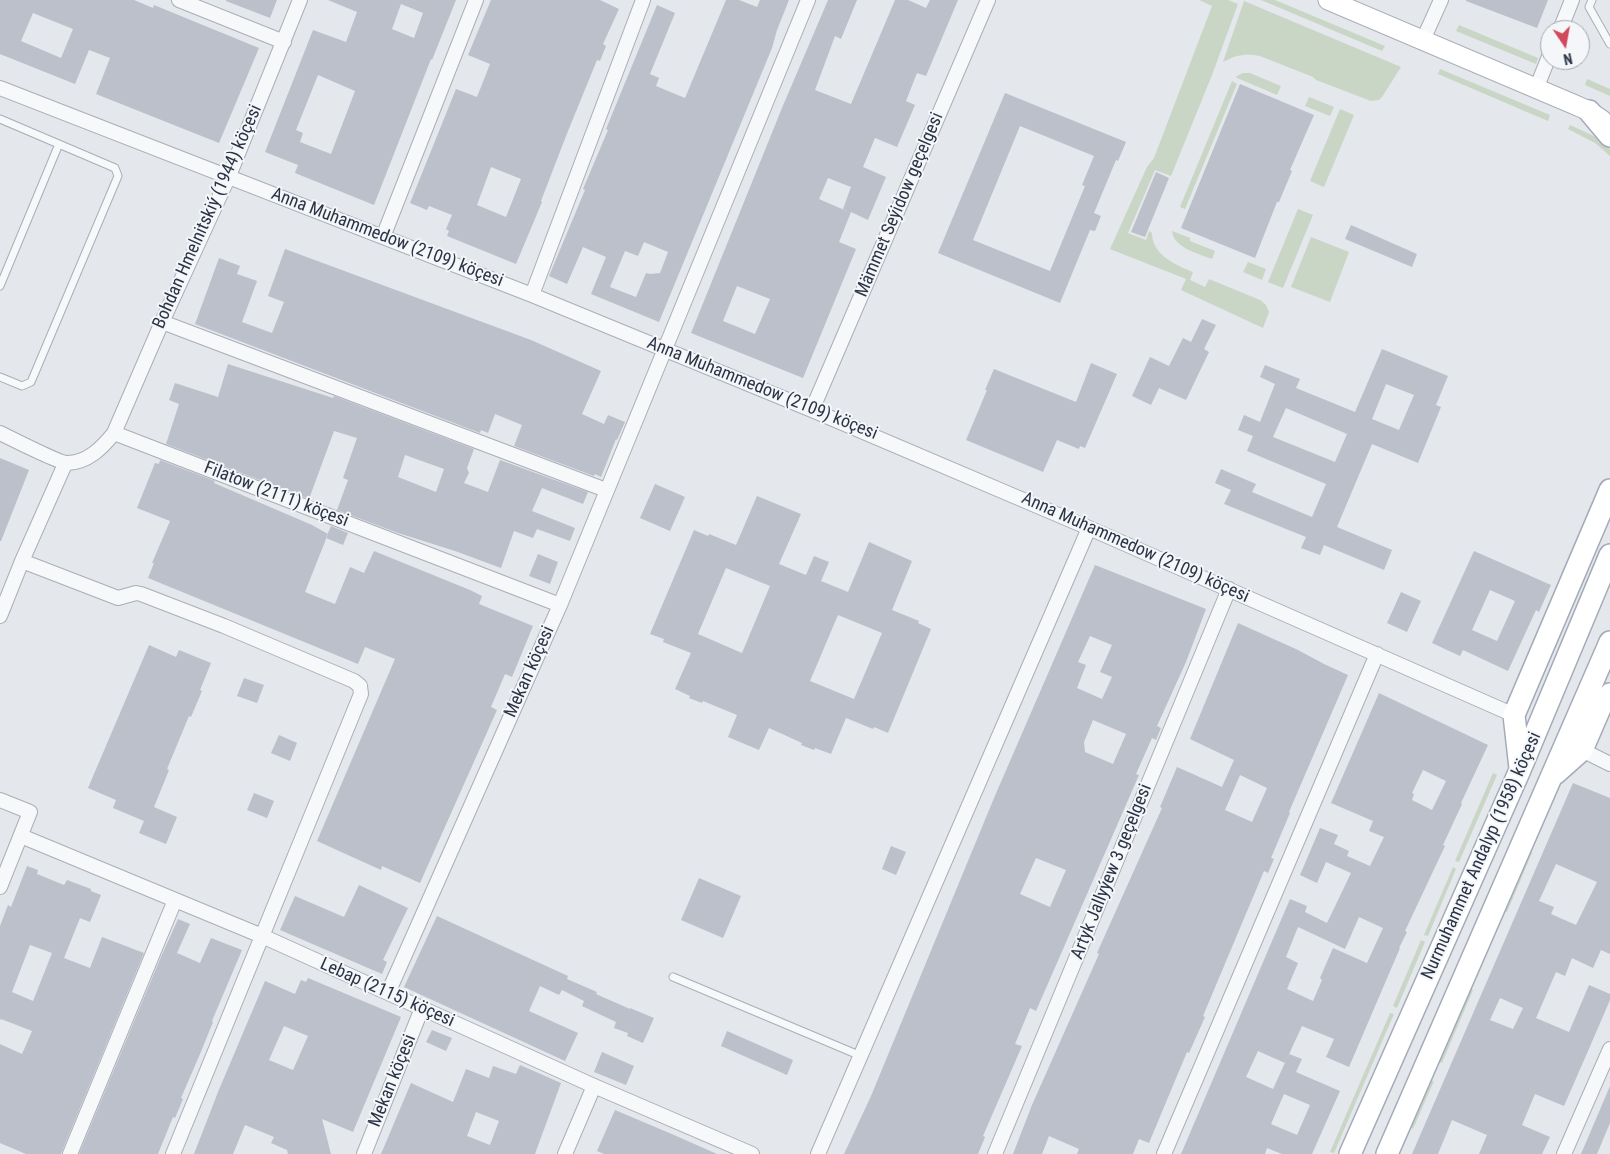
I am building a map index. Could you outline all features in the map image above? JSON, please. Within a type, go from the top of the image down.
[{"type":"main road","points":[[1589,111],[1610,136]]},
{"type":"main road","points":[[1520,770],[1514,715],[1610,490]]},
{"type":"main road","name":"Nurmuhammet Andalyp (1958) köçesi","points":[[1350,1154],[1520,770],[1610,555]]},
{"type":"main road","points":[[1546,640],[1584,617]]},
{"type":"main road","points":[[1546,640],[1557,684]]},
{"type":"main road","name":"Nurmuhammet Andalyp (1958) köçesi","points":[[1387,1154],[1551,778],[1574,746],[1610,642]]},
{"type":"main road","points":[[1574,746],[1610,694]]},
{"type":"street","points":[[179,0],[284,42]]},
{"type":"street","name":"Bohdan Hmelnitskiý (1944) köçesi","points":[[114,434],[162,322],[229,176],[300,0]]},
{"type":"street","points":[[383,237],[476,0]]},
{"type":"street","points":[[532,295],[643,0]]},
{"type":"street","name":"Mekan köçesi","points":[[388,993],[560,605],[808,0]]},
{"type":"street","name":"Mämmet Seýidow geçelgesi","points":[[812,410],[988,0]]},
{"type":"street","points":[[1328,0],[1589,111],[1610,125]]},
{"type":"street","points":[[1423,40],[1440,0]]},
{"type":"street","points":[[1564,20],[1572,0]]},
{"type":"street","points":[[1536,88],[1543,70]]},
{"type":"street","name":"Anna Muhammedow (2109) köçesi","points":[[0,88],[532,295],[812,410],[1089,528],[1514,715]]},
{"type":"street","points":[[1589,111],[1610,114]]},
{"type":"street","points":[[162,322],[606,490]]},
{"type":"street","points":[[0,433],[65,464],[85,459],[103,448],[114,434]]},
{"type":"street","name":"Filatow (2111) köçesi","points":[[114,434],[560,605]]},
{"type":"street","points":[[0,616],[65,464]]},
{"type":"street","points":[[818,1154],[1089,528]]},
{"type":"street","points":[[22,561],[118,598],[136,593],[141,594],[224,626],[354,681],[360,686],[361,694],[173,1154]]},
{"type":"street","name":"Artyk Jallyýew 3 geçelgesi","points":[[995,1154],[1229,589]]},
{"type":"street","points":[[1164,1154],[1377,654]]},
{"type":"street","points":[[1574,746],[1610,764]]},
{"type":"street","points":[[0,800],[30,812],[0,888]]},
{"type":"street","name":"Lebap (2115) köçesi","points":[[21,836],[262,936],[594,1086],[752,1154]]},
{"type":"street","points":[[70,1154],[176,900]]},
{"type":"street","name":"Mekan köçesi","points":[[364,1154],[422,1008]]},
{"type":"street","points":[[1564,1154],[1610,1049]]},
{"type":"street","points":[[565,1154],[594,1086]]},
{"type":"lane","points":[[1592,0],[1589,7],[1610,44]]},
{"type":"lane","points":[[0,119],[115,168],[118,176],[31,382],[22,386],[0,377]]},
{"type":"lane","points":[[0,286],[59,144]]},
{"type":"lane","points":[[672,977],[860,1056]]},
{"type":"green space","points":[[1199,0],[1228,0],[1238,4],[1212,75],[1171,176],[1155,170],[1128,233],[1146,240],[1149,231],[1152,233],[1153,241],[1160,253],[1179,266],[1193,272],[1190,280],[1205,287],[1209,279],[1260,300],[1266,305],[1269,312],[1263,328],[1181,290],[1186,279],[1110,249],[1147,167],[1154,158],[1212,6]]},
{"type":"green space","points":[[1261,0],[1275,0],[1385,46],[1382,51]]},
{"type":"green space","points":[[1244,1],[1401,67],[1382,97],[1379,100],[1371,101],[1260,56],[1241,55],[1223,62]]},
{"type":"green space","points":[[1459,25],[1538,58],[1536,64],[1456,31]]},
{"type":"green space","points":[[1440,69],[1550,115],[1548,121],[1438,74]]},
{"type":"green space","points":[[1243,73],[1250,73],[1281,86],[1277,95],[1235,77]]},
{"type":"green space","points":[[1587,79],[1610,89],[1610,96],[1585,85]]},
{"type":"green space","points":[[1232,81],[1237,84],[1185,209],[1180,207]]},
{"type":"green space","points":[[1309,97],[1334,107],[1330,116],[1305,106]]},
{"type":"green space","points":[[1340,109],[1354,115],[1324,187],[1310,181]]},
{"type":"green space","points":[[1570,125],[1598,138],[1610,149],[1610,156],[1595,143],[1568,129]]},
{"type":"green space","points":[[1298,209],[1313,215],[1283,288],[1268,282]]},
{"type":"green space","points":[[1172,231],[1215,251],[1212,259],[1182,246],[1177,242]]},
{"type":"green space","points":[[1311,237],[1349,252],[1330,302],[1291,287]]},
{"type":"green space","points":[[1248,262],[1266,269],[1262,280],[1243,272]]},
{"type":"green space","points":[[1493,773],[1497,775],[1459,862],[1455,861]]},
{"type":"green space","points":[[1529,851],[1532,853],[1507,912],[1503,910]]},
{"type":"green space","points":[[1453,867],[1456,869],[1428,936],[1424,935]]},
{"type":"green space","points":[[1421,940],[1425,942],[1397,1008],[1393,1006]]},
{"type":"green space","points":[[1470,988],[1473,990],[1442,1063],[1438,1061]]},
{"type":"green space","points":[[1390,1013],[1394,1014],[1334,1153],[1330,1152]]},
{"type":"green space","points":[[1430,1080],[1434,1081],[1413,1129],[1410,1127]]},
{"type":"building","points":[[0,0],[134,0],[153,8],[154,5],[259,48],[219,143],[96,94],[110,58],[89,50],[75,84],[0,54]],"holes":[[[33,13],[73,29],[61,58],[21,41]]]},
{"type":"building","points":[[226,0],[277,0],[270,18]]},
{"type":"building","points":[[328,0],[456,0],[374,205],[295,173],[298,165],[265,152],[313,30],[346,42],[357,12]],"holes":[[[401,4],[423,13],[414,38],[392,29]],[[318,75],[355,91],[331,154],[300,142],[303,133],[296,130]]]},
{"type":"building","points":[[491,0],[600,0],[619,9],[603,44],[606,46],[600,61],[597,60],[516,264],[447,236],[449,231],[446,229],[452,215],[429,206],[427,210],[410,203],[456,89],[477,97],[490,64],[468,55]],"holes":[[[491,167],[521,179],[506,217],[477,205]]]},
{"type":"building","points":[[726,0],[739,0],[757,7],[760,0],[789,0],[772,48],[659,322],[591,294],[606,257],[583,247],[567,284],[549,276],[585,190],[583,189],[608,130],[606,129],[657,5],[675,13],[650,74],[659,78],[656,86],[685,98]],"holes":[[[644,242],[668,252],[660,273],[646,273],[636,297],[610,287],[625,251],[638,256]]]},
{"type":"building","points":[[828,0],[857,0],[841,39],[835,36],[815,90],[851,104],[895,0],[908,0],[926,8],[930,0],[958,0],[926,76],[917,73],[906,101],[915,105],[897,147],[875,138],[863,167],[886,177],[868,220],[851,212],[839,242],[856,249],[803,378],[691,333]],"holes":[[[828,178],[851,187],[843,209],[849,212],[819,199]],[[737,286],[770,299],[755,334],[723,321]]]},
{"type":"building","points":[[1466,0],[1548,0],[1537,28]]},
{"type":"building","points":[[1240,84],[1314,115],[1255,258],[1181,228]]},
{"type":"building","points":[[1005,93],[1126,142],[1118,161],[1116,160],[1094,213],[1101,216],[1095,231],[1090,230],[1060,303],[938,253]],"holes":[[[1020,126],[1094,156],[1082,185],[1085,186],[1050,271],[973,240]]]},
{"type":"building","points":[[1156,172],[1169,178],[1145,237],[1131,232]]},
{"type":"building","points":[[1351,225],[1417,254],[1412,267],[1345,239]]},
{"type":"building","points":[[285,249],[531,340],[601,371],[582,414],[604,424],[608,415],[625,422],[601,477],[514,446],[522,425],[495,414],[488,433],[481,430],[480,433],[195,324],[219,258],[240,266],[237,274],[257,281],[242,322],[272,333],[284,302],[268,296]]},
{"type":"building","points":[[1202,319],[1216,325],[1204,349],[1209,352],[1186,400],[1159,388],[1151,405],[1132,396],[1150,357],[1169,366],[1183,338],[1191,342]]},
{"type":"building","points":[[1382,349],[1448,376],[1436,405],[1441,407],[1418,463],[1372,444],[1337,527],[1392,550],[1384,570],[1324,545],[1320,555],[1301,548],[1306,537],[1224,504],[1231,490],[1215,483],[1221,469],[1256,484],[1252,492],[1312,517],[1326,484],[1247,451],[1253,436],[1238,430],[1244,415],[1260,422],[1275,384],[1260,377],[1265,365],[1300,379],[1296,388],[1355,412]],"holes":[[[1386,384],[1414,395],[1399,430],[1372,419]],[[1286,408],[1347,434],[1335,462],[1273,437]]]},
{"type":"building","points":[[1091,363],[1117,374],[1085,448],[1080,446],[1079,449],[1057,440],[1043,472],[966,440],[994,369],[1076,402]]},
{"type":"building","points":[[228,364],[333,398],[334,396],[474,449],[467,468],[469,473],[464,483],[488,492],[500,460],[588,492],[583,504],[542,488],[532,511],[575,528],[570,541],[537,529],[533,538],[514,531],[501,568],[337,510],[348,480],[343,478],[357,438],[334,431],[309,499],[166,444],[179,404],[169,400],[175,383],[218,397]],"holes":[[[405,455],[444,469],[436,492],[398,477]]]},
{"type":"building","points":[[0,458],[29,470],[1,541],[0,541]]},
{"type":"building","points":[[160,460],[215,481],[214,483],[312,525],[328,534],[305,592],[335,604],[350,567],[364,573],[374,551],[470,590],[482,596],[479,604],[533,626],[512,677],[505,674],[491,707],[497,710],[420,883],[382,866],[381,870],[317,841],[395,659],[365,647],[358,664],[148,578],[154,563],[152,563],[170,521],[137,508],[155,463],[159,464]]},
{"type":"building","points":[[655,484],[685,497],[670,531],[640,518]]},
{"type":"building","points":[[757,496],[801,514],[779,564],[806,575],[814,556],[829,562],[821,581],[848,592],[869,542],[912,561],[892,610],[919,621],[918,623],[931,629],[888,733],[846,718],[831,754],[801,745],[802,743],[769,728],[759,750],[728,737],[737,715],[703,701],[702,703],[689,698],[690,696],[675,689],[691,653],[663,642],[664,639],[650,634],[694,530],[736,545]],"holes":[[[726,568],[770,586],[742,653],[698,634]],[[838,615],[882,633],[854,699],[810,681]]]},
{"type":"building","points":[[331,526],[348,533],[343,545],[326,538]]},
{"type":"building","points":[[1474,551],[1551,585],[1539,612],[1536,610],[1508,671],[1463,650],[1460,656],[1432,643]],"holes":[[[1490,590],[1515,601],[1497,641],[1472,630]]]},
{"type":"building","points":[[538,554],[558,562],[550,584],[529,576]]},
{"type":"building","points":[[1095,565],[1206,609],[1186,662],[1157,726],[1161,728],[1156,740],[1152,738],[1136,774],[1139,775],[1036,1011],[1030,1008],[1015,1044],[1022,1046],[983,1136],[985,1137],[978,1154],[844,1154],[871,1096],[994,798]],"holes":[[[1090,636],[1112,645],[1100,672],[1112,677],[1102,699],[1077,688],[1086,665],[1078,662]],[[1093,720],[1126,734],[1113,764],[1085,752],[1084,742]],[[1036,858],[1066,870],[1050,907],[1020,894]]]},
{"type":"building","points":[[1401,592],[1421,601],[1407,632],[1387,623]]},
{"type":"building","points":[[1238,623],[1348,675],[1289,812],[1271,858],[1274,859],[1268,873],[1264,871],[1203,1016],[1205,1017],[1189,1053],[1187,1052],[1149,1143],[1139,1139],[1133,1154],[1077,1154],[1079,1149],[1049,1136],[1042,1154],[1013,1154],[1032,1105],[1099,954],[1097,953],[1162,808],[1160,807],[1177,767],[1222,787],[1234,760],[1190,739]],"holes":[[[1240,775],[1267,788],[1252,822],[1225,810]]]},
{"type":"building","points":[[149,645],[176,657],[179,650],[211,663],[200,690],[202,691],[191,717],[189,716],[167,769],[169,770],[154,807],[177,817],[166,844],[139,833],[144,821],[113,808],[116,800],[88,788]]},
{"type":"building","points":[[244,678],[264,685],[257,703],[237,696]]},
{"type":"building","points":[[1379,693],[1488,745],[1443,845],[1445,846],[1405,931],[1407,932],[1349,1067],[1326,1057],[1334,1039],[1302,1026],[1289,1054],[1302,1059],[1296,1072],[1340,1091],[1312,1154],[1282,1154],[1267,1148],[1265,1154],[1181,1154],[1290,899],[1307,906],[1305,912],[1327,923],[1351,873],[1326,862],[1317,883],[1300,875],[1320,828],[1338,835],[1334,844],[1349,851],[1347,856],[1370,866],[1384,837],[1369,831],[1373,821],[1331,803]],"holes":[[[1423,770],[1446,781],[1432,810],[1412,800],[1414,794],[1412,793]],[[1359,917],[1383,928],[1367,963],[1333,948],[1320,978],[1322,980],[1313,1001],[1287,989],[1298,963],[1286,957],[1298,927],[1345,949]],[[1258,1051],[1285,1063],[1273,1089],[1246,1077]],[[1284,1094],[1310,1105],[1297,1135],[1271,1124]]]},
{"type":"building","points":[[279,735],[297,743],[290,761],[271,753]]},
{"type":"building","points":[[1573,783],[1610,798],[1610,954],[1601,950],[1593,968],[1572,958],[1565,976],[1556,972],[1536,1018],[1569,1032],[1589,985],[1610,994],[1610,1000],[1564,1106],[1535,1094],[1522,1125],[1550,1137],[1542,1154],[1479,1154],[1487,1135],[1452,1120],[1438,1154],[1412,1154]],"holes":[[[1556,864],[1597,882],[1576,925],[1551,914],[1554,907],[1539,901]],[[1500,998],[1523,1008],[1513,1029],[1490,1020]]]},
{"type":"building","points":[[254,793],[274,801],[267,818],[247,810]]},
{"type":"building","points":[[891,846],[906,852],[896,875],[882,869]]},
{"type":"building","points":[[27,866],[38,870],[37,874],[64,885],[67,880],[101,895],[90,922],[80,918],[64,958],[90,968],[102,937],[144,953],[61,1154],[26,1154],[0,1143],[0,1044],[22,1054],[32,1031],[0,1020],[0,926],[8,905],[11,907]],"holes":[[[30,945],[52,953],[33,1001],[12,992]]]},
{"type":"building","points":[[699,878],[741,896],[723,938],[681,920]]},
{"type":"building","points":[[359,885],[408,908],[383,960],[387,962],[382,974],[280,930],[295,896],[344,917]]},
{"type":"building","points":[[437,916],[568,976],[567,979],[597,992],[596,994],[654,1018],[643,1043],[627,1036],[628,1033],[614,1028],[616,1022],[582,1006],[584,1001],[562,990],[559,995],[540,986],[529,1011],[578,1033],[565,1061],[404,987]]},
{"type":"building","points":[[178,919],[190,924],[177,953],[200,963],[211,938],[242,950],[181,1098],[183,1099],[175,1118],[173,1117],[158,1154],[79,1154],[160,959]]},
{"type":"building","points":[[308,978],[401,1017],[353,1132],[322,1119],[331,1154],[288,1154],[287,1150],[271,1143],[274,1137],[245,1125],[233,1154],[194,1154],[265,981],[295,994],[301,980],[306,982]],"holes":[[[284,1026],[308,1036],[293,1070],[269,1060]]]},
{"type":"building","points":[[432,1030],[452,1038],[446,1051],[426,1042]]},
{"type":"building","points":[[727,1031],[793,1060],[787,1075],[721,1046]]},
{"type":"building","points":[[602,1052],[634,1066],[626,1085],[594,1072]]},
{"type":"building","points":[[520,1065],[561,1083],[535,1154],[381,1154],[411,1083],[453,1102],[466,1069],[489,1078],[493,1066],[516,1074]],"holes":[[[476,1112],[499,1121],[490,1145],[467,1136]]]},
{"type":"building","points":[[1610,1086],[1610,1123],[1597,1154],[1581,1154]]},
{"type":"building","points":[[615,1110],[717,1154],[604,1154],[597,1151]]}]
